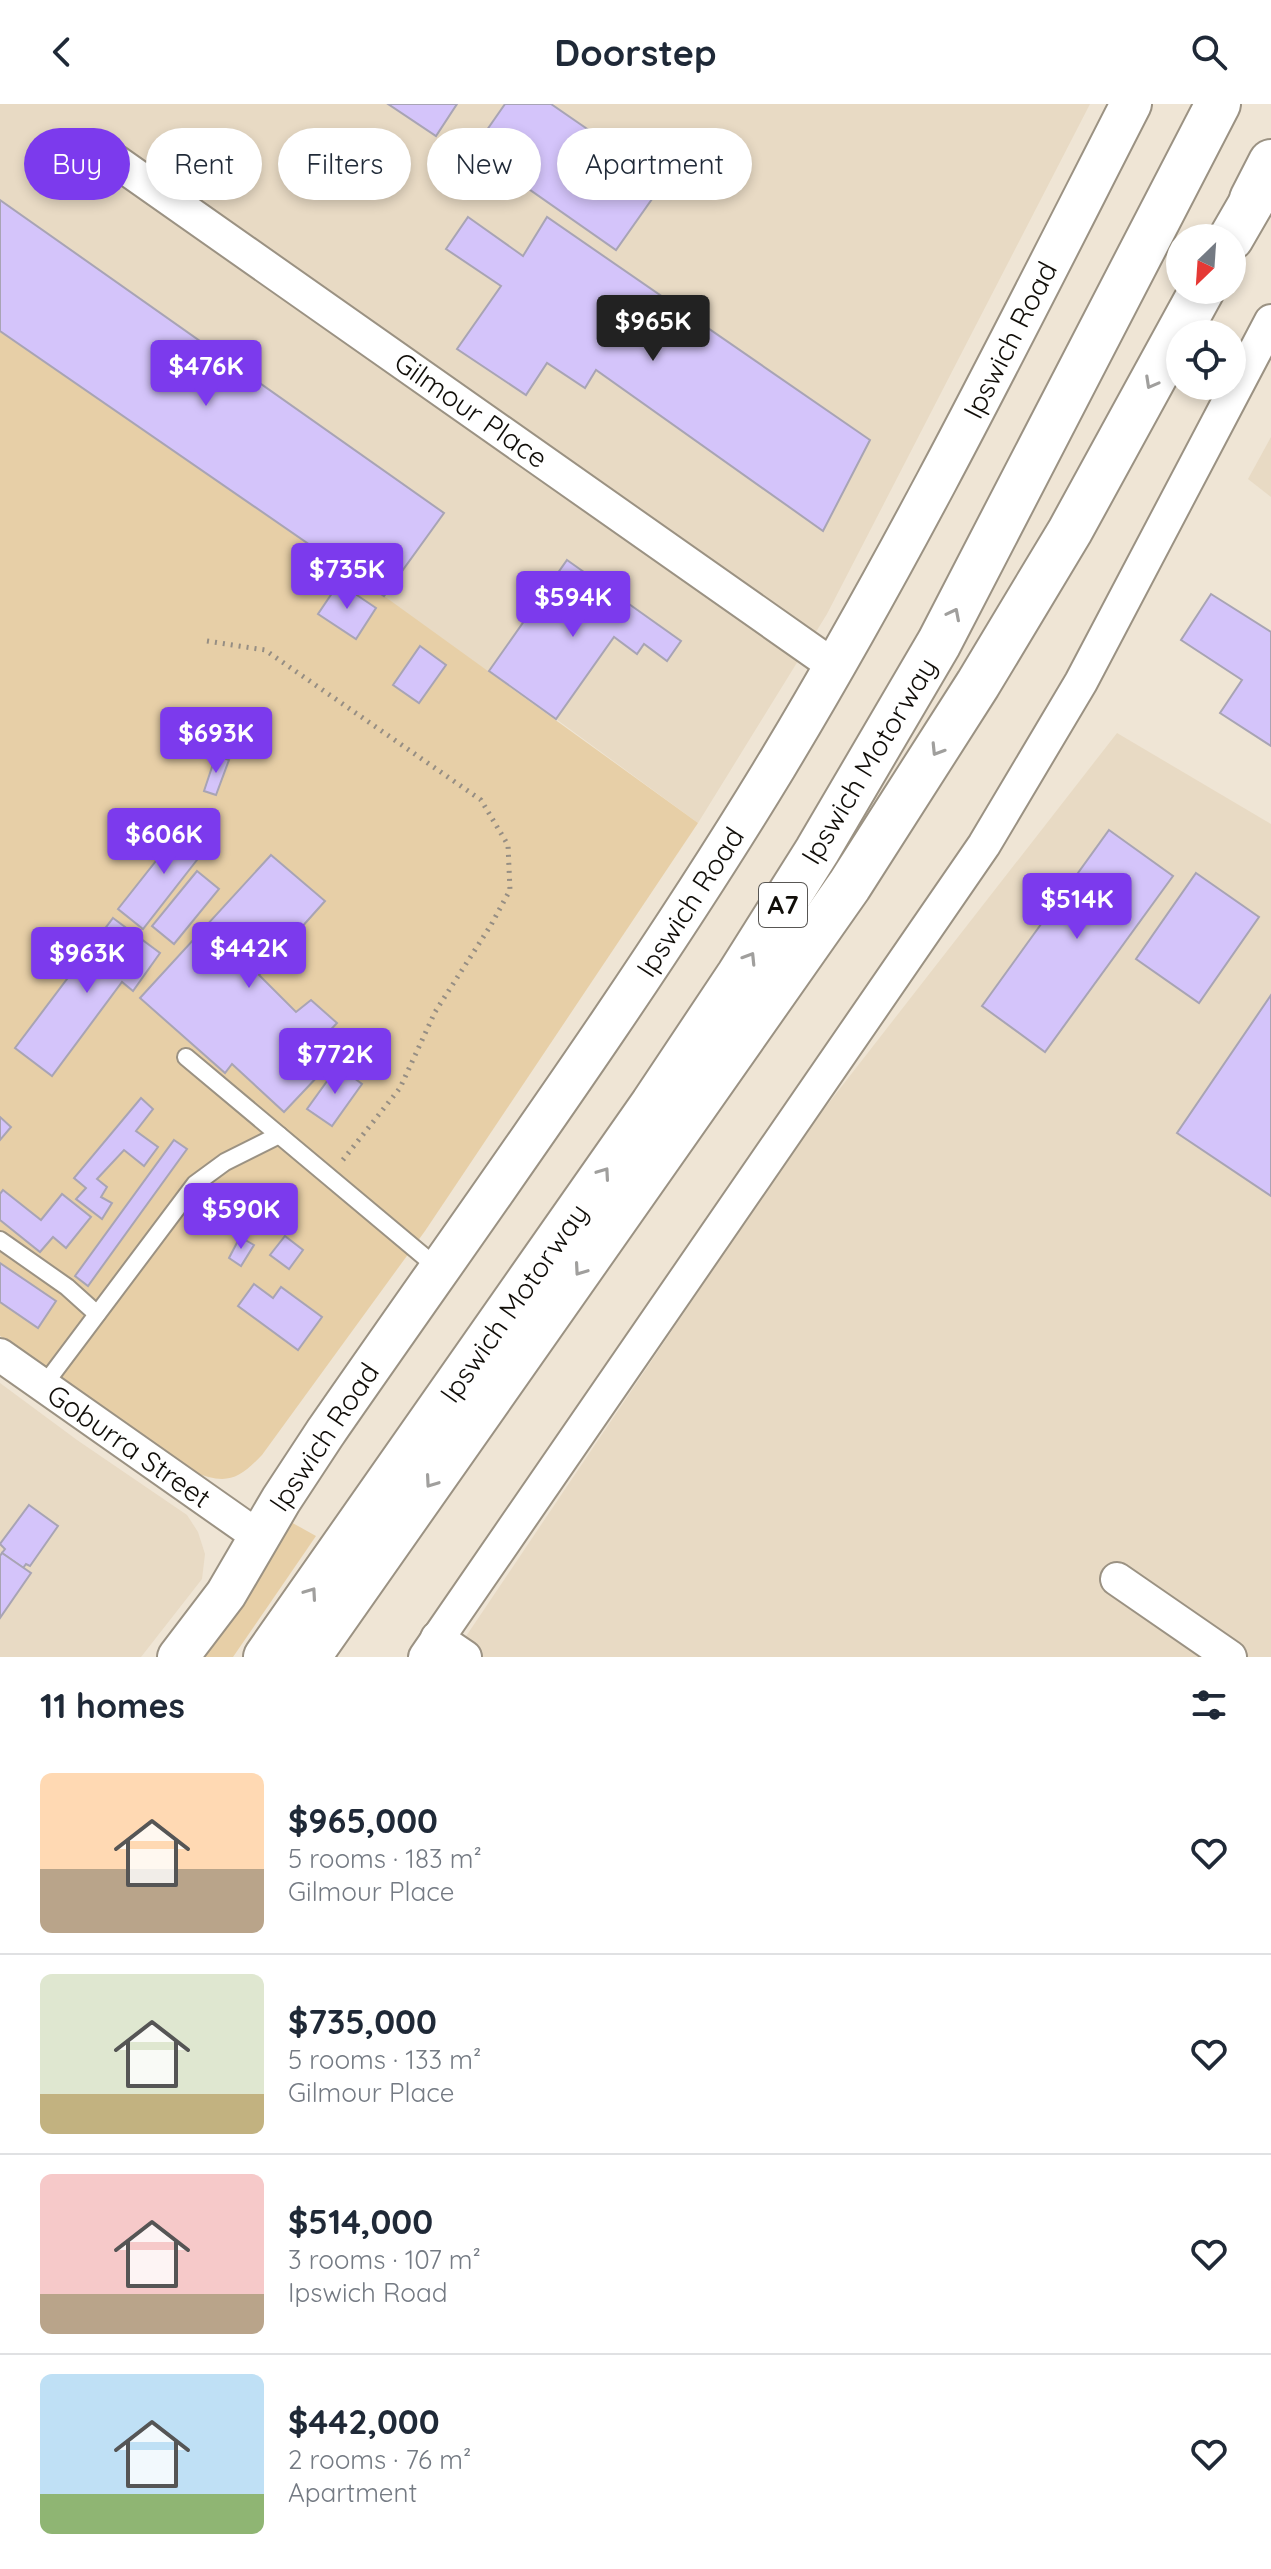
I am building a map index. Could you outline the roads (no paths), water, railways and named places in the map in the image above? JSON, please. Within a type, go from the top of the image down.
[{"type":"highway","name":"Ipswich Motorway","points":[[266,1657],[653,1104],[817,851],[939,643],[1218,104]]},
{"type":"highway","points":[[1239,224],[1265,177]]},
{"type":"highway","name":"Ipswich Motorway","points":[[308,1657],[849,886],[978,684],[1070,531],[1194,304]]},
{"type":"street","name":"Ipswich Road","points":[[178,1657],[226,1594],[325,1433],[634,989],[718,860],[834,666],[931,494],[1131,104]]},
{"type":"street","name":"Gilmour Place","points":[[130,171],[834,666]]},
{"type":"street","points":[[465,1657],[431,1647],[984,845],[1081,682],[1271,321]]},
{"type":"street","name":"Goburra Street","points":[[0,1355],[259,1537]]},
{"type":"street","points":[[1117,1579],[1230,1657]]},
{"type":"lane","points":[[186,1057],[439,1269]]},
{"type":"lane","points":[[44,1385],[195,1184],[225,1162],[279,1135]]},
{"type":"lane","points":[[0,1240],[67,1287],[97,1314]]}]
